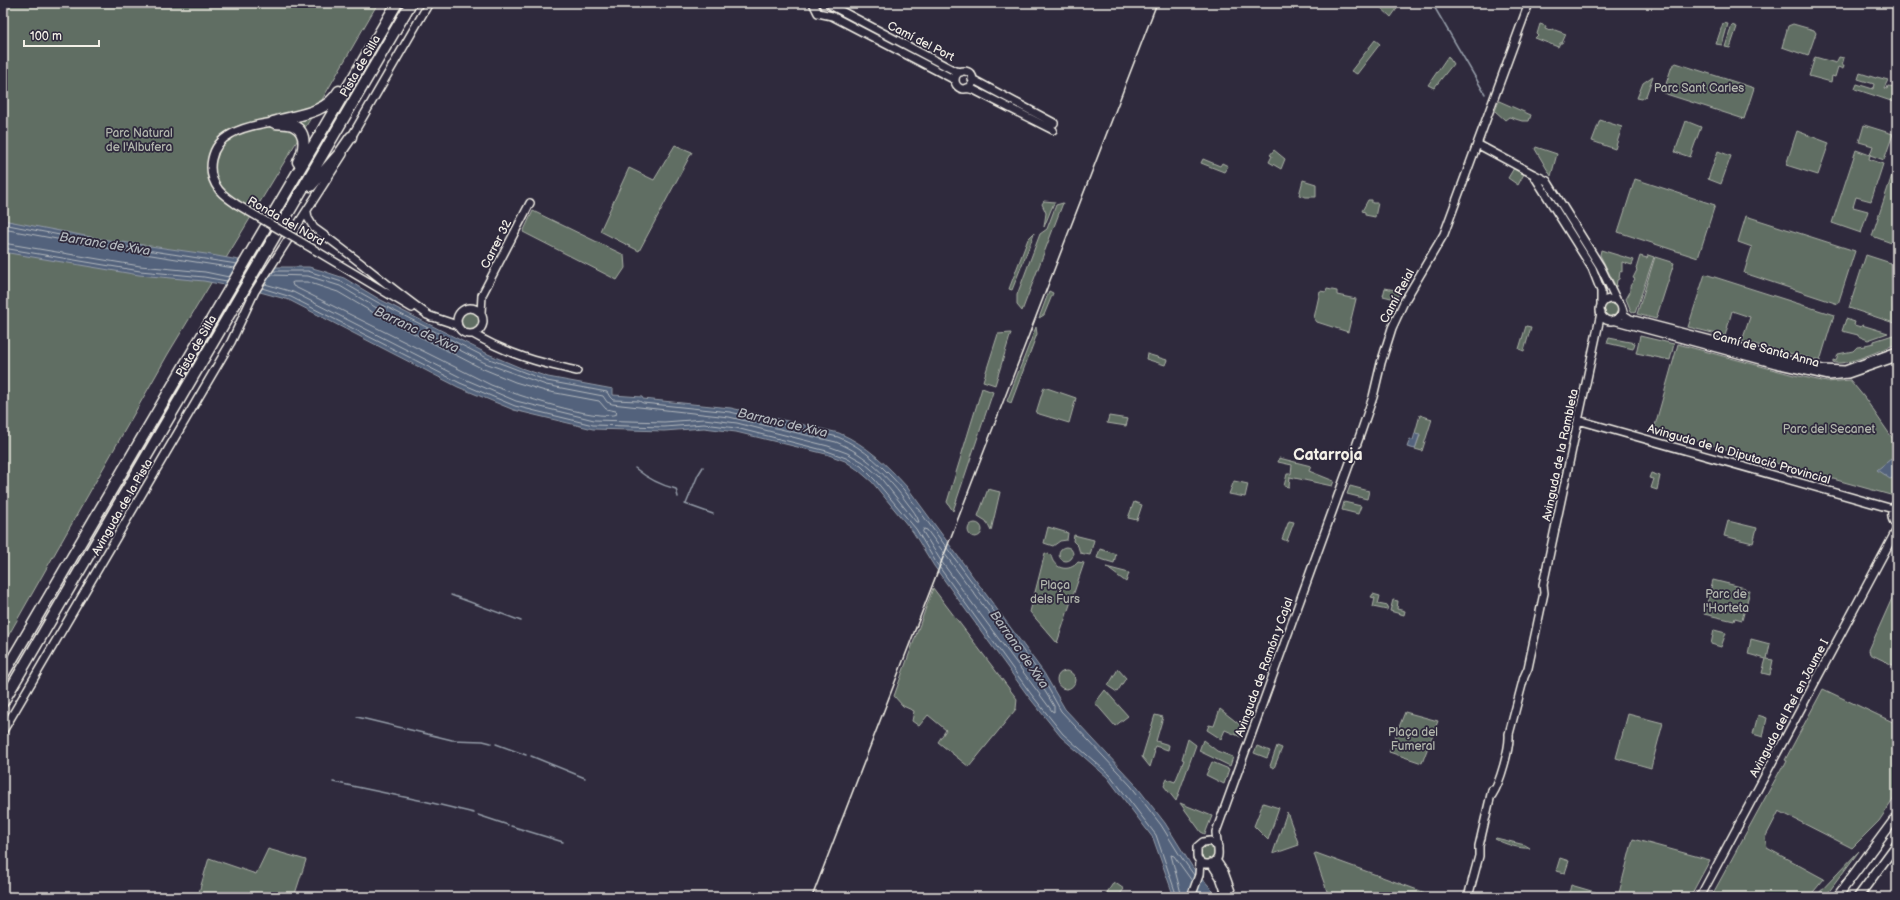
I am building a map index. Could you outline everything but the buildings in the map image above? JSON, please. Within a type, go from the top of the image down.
[{"type":"highway","name":"Pista de Silla","points":[[3,675],[397,3]]},
{"type":"highway","name":"Pista de Silla","points":[[3,702],[411,3]]},
{"type":"highway","points":[[273,122],[324,108],[336,97],[348,76],[360,64]]},
{"type":"highway","points":[[273,122],[294,126],[301,134],[304,145],[301,157],[287,180],[279,203]]},
{"type":"highway","points":[[296,202],[308,192],[315,180],[340,153],[351,137]]},
{"type":"main road","points":[[1837,897],[1897,816]]},
{"type":"main road","points":[[1858,897],[1897,844]]},
{"type":"street","name":"Avinguda de la Pista","points":[[3,731],[231,342],[255,291],[343,154],[351,137],[429,3]]},
{"type":"street","points":[[807,3],[814,5]]},
{"type":"street","points":[[824,14],[828,11],[829,4]]},
{"type":"street","name":"Camí del Port","points":[[829,4],[955,71],[961,72]]},
{"type":"street","name":"Camí Reial","points":[[1334,510],[1370,407],[1381,363],[1392,328],[1404,302],[1444,234],[1528,4]]},
{"type":"street","name":"Camí del Port","points":[[814,5],[818,13],[832,16],[955,80]]},
{"type":"street","points":[[961,72],[968,72],[972,79],[1053,126],[974,90],[959,87],[955,80],[957,75],[961,72]]},
{"type":"street","points":[[966,88],[972,84],[972,79]]},
{"type":"street","name":"Ronda del Nord","points":[[273,122],[252,126],[230,134],[219,143],[212,156],[211,164],[213,181],[219,190],[236,204],[408,306],[457,325]]},
{"type":"street","points":[[1477,144],[1547,181],[1600,266],[1628,324]]},
{"type":"street","points":[[1530,173],[1592,268],[1601,291],[1601,313],[1603,318],[1611,320]]},
{"type":"street","points":[[1559,202],[1559,216]]},
{"type":"street","name":"Carrer 32","points":[[470,307],[482,295],[530,203]]},
{"type":"street","points":[[307,212],[308,218],[314,228],[391,286],[409,302],[431,316]]},
{"type":"street","name":"Carrer 32","points":[[481,313],[482,295]]},
{"type":"street","points":[[1601,305],[1610,299],[1617,301]]},
{"type":"street","points":[[440,319],[458,314],[462,310],[470,307],[478,310],[484,320],[482,327],[473,334]]},
{"type":"street","points":[[1598,329],[1621,311]]},
{"type":"street","points":[[1621,311],[1630,320],[1831,371],[1854,368],[1897,352]]},
{"type":"street","name":"Avinguda de la Rambleta","points":[[1468,897],[1479,856],[1479,846],[1492,795],[1493,785],[1504,742],[1509,734],[1524,677],[1524,667],[1540,593],[1544,586],[1601,313]]},
{"type":"street","points":[[458,314],[457,325],[465,333],[473,334],[498,348],[534,362],[577,371]]},
{"type":"street","name":"Camí de Santa Anna","points":[[1611,320],[1776,364],[1829,376],[1848,374],[1897,357]]},
{"type":"street","points":[[482,327],[488,339],[498,348]]},
{"type":"street","name":"Avinguda de la Diputació Provincial","points":[[1578,420],[1895,506]]},
{"type":"street","points":[[1895,506],[1892,519],[1897,526]]},
{"type":"street","name":"Avinguda de Ramón y Cajal","points":[[1218,847],[1216,832],[1334,510]]},
{"type":"street","name":"Avinguda del Rei en Jaume I","points":[[1700,897],[1897,529]]},
{"type":"street","name":"Avinguda de Ramón y Cajal","points":[[1206,841],[1216,832]]},
{"type":"street","points":[[1191,897],[1201,873],[1219,853],[1218,847],[1213,842],[1206,841],[1200,844],[1196,851],[1200,862],[1201,873]]},
{"type":"street","name":"Avinguda de la Rambleta","points":[[1462,897],[1474,854],[1479,846]]},
{"type":"street","points":[[1200,862],[1212,862],[1226,874],[1233,897]]},
{"type":"street","points":[[1212,862],[1217,870],[1227,897]]},
{"type":"street","points":[[1201,873],[1209,870],[1217,870]]},
{"type":"green space","name":"Parc Natural de l'Albufera","points":[[3,3],[378,3],[323,98],[168,354],[3,645]]},
{"type":"green space","points":[[1380,3],[1401,3],[1391,17],[1378,5]]},
{"type":"green space","points":[[1723,23],[1728,24],[1722,45],[1716,44]]},
{"type":"green space","points":[[1540,24],[1546,26],[1545,29],[1550,31],[1552,29],[1566,34],[1562,43],[1560,43],[1558,47],[1535,38],[1538,35]]},
{"type":"green space","points":[[1793,24],[1814,30],[1816,33],[1808,56],[1782,47],[1788,26]]},
{"type":"green space","points":[[1732,25],[1737,27],[1730,48],[1725,47]]},
{"type":"green space","points":[[1375,40],[1380,44],[1357,74],[1351,71]]},
{"type":"green space","points":[[1448,56],[1453,64],[1434,88],[1428,85]]},
{"type":"green space","points":[[1815,57],[1836,63],[1839,57],[1844,58],[1842,65],[1844,65],[1843,69],[1838,67],[1835,77],[1832,76],[1831,82],[1809,76]]},
{"type":"green space","name":"Parc Sant Carles","points":[[1676,63],[1754,88],[1744,119],[1663,93],[1672,66]]},
{"type":"green space","points":[[1860,73],[1888,80],[1884,88],[1887,89],[1888,86],[1897,87],[1897,103],[1855,89],[1857,84],[1873,89],[1874,84],[1858,79]]},
{"type":"green space","points":[[1653,76],[1646,96],[1642,99],[1637,98],[1643,83]]},
{"type":"green space","points":[[1499,101],[1531,115],[1529,121],[1522,121],[1509,117],[1505,120],[1495,111]]},
{"type":"green space","points":[[1600,120],[1622,127],[1615,149],[1592,141]]},
{"type":"green space","points":[[1686,121],[1701,127],[1690,157],[1675,152]]},
{"type":"green space","points":[[1864,125],[1893,134],[1884,160],[1870,155],[1873,146],[1859,142]]},
{"type":"green space","points":[[1797,131],[1829,143],[1818,175],[1786,165]]},
{"type":"green space","points":[[675,145],[692,152],[639,251],[600,231],[629,168],[654,180]]},
{"type":"green space","points":[[1536,147],[1557,154],[1551,176],[1535,149]]},
{"type":"green space","points":[[1274,150],[1285,159],[1281,169],[1269,162],[1272,156],[1270,155]]},
{"type":"green space","points":[[1856,150],[1870,155],[1869,159],[1883,164],[1871,201],[1856,197],[1853,207],[1868,211],[1861,233],[1832,223]]},
{"type":"green space","points":[[1718,151],[1731,156],[1721,184],[1708,179]]},
{"type":"green space","points":[[1203,159],[1220,166],[1222,163],[1228,166],[1224,172],[1201,163]]},
{"type":"green space","points":[[1897,160],[1897,245],[1872,236]]},
{"type":"green space","points":[[1514,168],[1524,174],[1518,185],[1508,178]]},
{"type":"green space","points":[[1635,179],[1715,205],[1698,258],[1618,232]]},
{"type":"green space","points":[[1303,180],[1316,184],[1316,197],[1299,195]]},
{"type":"green space","points":[[1368,200],[1372,200],[1372,203],[1378,203],[1375,217],[1365,215],[1365,212],[1362,211]]},
{"type":"green space","points":[[1044,201],[1055,202],[1044,227],[1046,213],[1042,204]]},
{"type":"green space","points":[[1063,203],[1022,311],[1017,305],[1017,295],[1040,234],[1047,229],[1056,205]]},
{"type":"green space","points":[[533,211],[624,255],[625,268],[617,280],[523,232]]},
{"type":"green space","points":[[1746,216],[1855,251],[1838,304],[1744,273],[1752,247],[1738,242]]},
{"type":"green space","points":[[1034,233],[1012,290],[1009,289],[1028,239]]},
{"type":"green space","points":[[1601,250],[1634,260],[1632,265],[1622,262],[1622,272],[1620,271],[1616,287],[1600,255]]},
{"type":"green space","points":[[1648,255],[1654,257],[1635,313],[1631,311],[1626,299],[1630,292],[1630,286],[1635,279],[1633,278],[1637,270],[1640,256],[1647,258]]},
{"type":"green space","points":[[1866,255],[1897,265],[1897,324],[1849,308]]},
{"type":"green space","points":[[1655,257],[1674,263],[1656,319],[1637,314]]},
{"type":"green space","points":[[1705,274],[1834,315],[1820,361],[1742,341],[1750,317],[1732,311],[1725,336],[1688,327]]},
{"type":"green space","points":[[1385,288],[1400,291],[1400,293],[1395,299],[1383,296]]},
{"type":"green space","points":[[1327,289],[1337,291],[1337,295],[1356,299],[1348,332],[1317,322],[1314,318],[1320,291],[1326,292]]},
{"type":"green space","points":[[1049,291],[1053,293],[1044,315],[1039,318]]},
{"type":"green space","points":[[1608,303],[1614,303],[1618,307],[1618,313],[1614,317],[1608,317],[1604,313],[1604,307]]},
{"type":"green space","points":[[466,312],[474,312],[479,317],[477,328],[474,330],[466,330],[461,325],[461,317]]},
{"type":"green space","points":[[1846,319],[1855,322],[1854,325],[1861,327],[1862,325],[1888,333],[1868,340],[1858,335],[1842,331]]},
{"type":"green space","points":[[1526,326],[1531,327],[1524,351],[1519,349]]},
{"type":"green space","points":[[1036,327],[1037,334],[1011,403],[1007,401]]},
{"type":"green space","points":[[1011,333],[995,385],[983,381],[998,334]]},
{"type":"green space","points":[[1893,335],[1897,336],[1897,344],[1855,360],[1838,363],[1833,362],[1833,360],[1836,361],[1838,354],[1853,351],[1857,347],[1874,343],[1874,341]]},
{"type":"green space","points":[[1640,336],[1674,344],[1670,360],[1636,353]]},
{"type":"green space","points":[[1609,338],[1635,343],[1633,349],[1607,343]]},
{"type":"green space","name":"Parc del Secanet","points":[[1678,344],[1794,375],[1827,382],[1850,380],[1864,397],[1895,442],[1897,441],[1897,495],[1894,496],[1654,429]]},
{"type":"green space","points":[[1147,354],[1167,360],[1165,365],[1146,359]]},
{"type":"green space","points":[[1044,387],[1076,398],[1069,423],[1036,413]]},
{"type":"green space","points":[[982,388],[993,392],[953,511],[947,502]]},
{"type":"green space","points":[[1420,415],[1432,419],[1422,451],[1415,449],[1420,435],[1415,433]]},
{"type":"green space","points":[[1109,416],[1128,419],[1126,426],[1107,423]]},
{"type":"green space","points":[[1279,458],[1311,466],[1309,471],[1334,481],[1332,486],[1290,477],[1289,487],[1284,486],[1287,474],[1291,474],[1292,465],[1278,462]]},
{"type":"green space","points":[[1651,473],[1660,476],[1657,490],[1651,488],[1654,479],[1649,478]]},
{"type":"green space","points":[[1234,481],[1248,484],[1245,497],[1229,494]]},
{"type":"green space","points":[[1350,486],[1369,491],[1367,499],[1347,494]]},
{"type":"green space","points":[[988,489],[1000,492],[991,531],[986,521],[978,516]]},
{"type":"green space","points":[[1134,502],[1142,505],[1137,520],[1128,518]]},
{"type":"green space","points":[[1344,502],[1361,506],[1358,514],[1342,510]]},
{"type":"green space","points":[[1289,521],[1294,522],[1287,541],[1282,539]]},
{"type":"green space","points":[[1728,521],[1757,528],[1753,543],[1724,536]]},
{"type":"green space","points":[[972,523],[978,523],[982,527],[982,533],[978,537],[972,537],[968,533],[968,527]]},
{"type":"green space","points":[[1048,527],[1068,533],[1067,540],[1060,541],[1053,546],[1044,543]]},
{"type":"green space","points":[[1074,535],[1094,540],[1090,555],[1080,553],[1078,546],[1073,541]]},
{"type":"green space","points":[[1063,547],[1069,547],[1073,551],[1073,557],[1069,561],[1063,561],[1059,557],[1059,551]]},
{"type":"green space","points":[[1100,549],[1116,554],[1114,563],[1097,558]]},
{"type":"green space","name":"Plaça dels Furs","points":[[1045,553],[1051,555],[1055,564],[1062,568],[1070,568],[1078,562],[1084,563],[1057,643],[1030,612]]},
{"type":"green space","points":[[1106,567],[1129,573],[1126,582]]},
{"type":"green space","name":"Parc de l'Horteta","points":[[1713,580],[1745,588],[1745,590],[1750,591],[1742,620],[1735,618],[1734,621],[1704,614]]},
{"type":"green space","points":[[1897,587],[1897,667],[1870,654],[1869,650]]},
{"type":"green space","points":[[933,588],[1017,699],[1016,709],[969,767],[938,742],[946,730],[928,715],[919,726],[912,721],[914,711],[903,706],[894,696]]},
{"type":"green space","points":[[1373,594],[1380,596],[1378,604],[1388,606],[1387,610],[1373,607],[1375,598],[1371,597]]},
{"type":"green space","points":[[1393,600],[1398,601],[1397,609],[1405,611],[1404,615],[1390,611]]},
{"type":"green space","points":[[1714,630],[1726,633],[1721,647],[1711,644]]},
{"type":"green space","points":[[1751,639],[1770,644],[1767,659],[1773,660],[1770,675],[1762,673],[1766,659],[1748,654]]},
{"type":"green space","points":[[1118,669],[1126,678],[1117,692],[1108,686]]},
{"type":"green space","points":[[1066,671],[1072,674],[1075,680],[1072,686],[1066,689],[1060,686],[1057,680],[1060,674]]},
{"type":"green space","points":[[1823,689],[1897,724],[1897,794],[1879,821],[1852,848],[1779,811],[1765,838],[1767,848],[1824,879],[1809,897],[1711,897],[1782,767],[1784,767],[1787,761],[1785,760]]},
{"type":"green space","points":[[1105,690],[1128,716],[1115,726],[1095,703]]},
{"type":"green space","points":[[1220,709],[1244,728],[1241,737],[1225,730],[1221,739],[1207,730],[1209,725],[1214,726]]},
{"type":"green space","name":"Plaça del Fumeral","points":[[1405,712],[1438,721],[1422,763],[1389,752]]},
{"type":"green space","points":[[1628,714],[1663,723],[1651,768],[1616,758]]},
{"type":"green space","points":[[1155,715],[1163,717],[1156,741],[1169,745],[1168,750],[1155,746],[1150,767],[1142,757]]},
{"type":"green space","points":[[1758,715],[1767,718],[1763,737],[1753,734]]},
{"type":"green space","points":[[1188,739],[1196,745],[1176,801],[1164,786],[1167,779],[1175,782],[1184,760],[1182,759]]},
{"type":"green space","points":[[1203,740],[1217,751],[1233,757],[1230,766],[1199,751]]},
{"type":"green space","points":[[1257,746],[1270,751],[1267,758],[1254,753]]},
{"type":"green space","points":[[1277,746],[1282,748],[1274,768],[1270,766]]},
{"type":"green space","points":[[1212,762],[1229,769],[1224,784],[1206,775]]},
{"type":"green space","points":[[1180,803],[1212,816],[1205,834],[1201,832]]},
{"type":"green space","points":[[1263,803],[1279,808],[1268,840],[1254,826]]},
{"type":"green space","points":[[1287,812],[1299,845],[1273,854],[1273,853]]},
{"type":"green space","points":[[1495,839],[1525,845],[1530,848],[1512,846]]},
{"type":"green space","points":[[1633,839],[1710,860],[1690,897],[1618,897]]},
{"type":"green space","points":[[1207,844],[1215,847],[1215,859],[1206,862],[1201,859],[1200,851],[1202,847]]},
{"type":"green space","points":[[268,849],[306,860],[294,897],[214,897],[199,892],[209,858],[256,874]]},
{"type":"green space","points":[[1859,851],[1825,897],[1815,897]]},
{"type":"green space","points":[[1316,853],[1437,897],[1329,897],[1314,854]]},
{"type":"green space","points":[[1560,858],[1569,861],[1565,873],[1556,871]]},
{"type":"green space","points":[[1114,882],[1124,889],[1118,897],[1104,897]]},
{"type":"green space","points":[[1571,885],[1605,895],[1605,897],[1568,897]]},
{"type":"water","name":"Barranc de Xiva","points":[[3,220],[101,239],[206,254],[277,267],[309,267],[344,278],[379,299],[488,354],[521,368],[548,377],[613,389],[613,395],[731,408],[839,433],[859,443],[876,456],[907,487],[1044,673],[1065,709],[1134,783],[1165,823],[1193,868],[1209,886],[1215,897],[1174,897],[1153,838],[1107,777],[1061,737],[1028,696],[934,566],[913,532],[872,482],[845,461],[826,454],[736,432],[704,428],[664,431],[593,429],[514,410],[458,387],[289,300],[260,292],[204,281],[139,275],[3,252]]},
{"type":"water","points":[[1415,433],[1420,434],[1415,449],[1407,447],[1410,439],[1413,440]]},
{"type":"water","points":[[1891,459],[1896,471],[1895,477],[1890,479],[1877,470]]},
{"type":"waterway","points":[[1432,3],[1485,94]]},
{"type":"waterway","points":[[686,504],[698,475],[703,467]]},
{"type":"waterway","points":[[635,468],[654,481],[676,489],[678,497]]},
{"type":"waterway","points":[[685,504],[713,514]]},
{"type":"waterway","points":[[451,595],[521,621]]},
{"type":"waterway","points":[[357,717],[452,740],[483,741],[491,743]]},
{"type":"waterway","points":[[496,744],[526,755]]},
{"type":"waterway","points":[[531,756],[585,778]]},
{"type":"waterway","points":[[333,782],[474,813]]},
{"type":"waterway","points":[[478,815],[508,825]]},
{"type":"waterway","points":[[511,826],[563,842]]},
{"type":"railway","points":[[812,897],[1157,3]]},
{"type":"district","name":"Catarroja","points":[[1328,454]]}]
